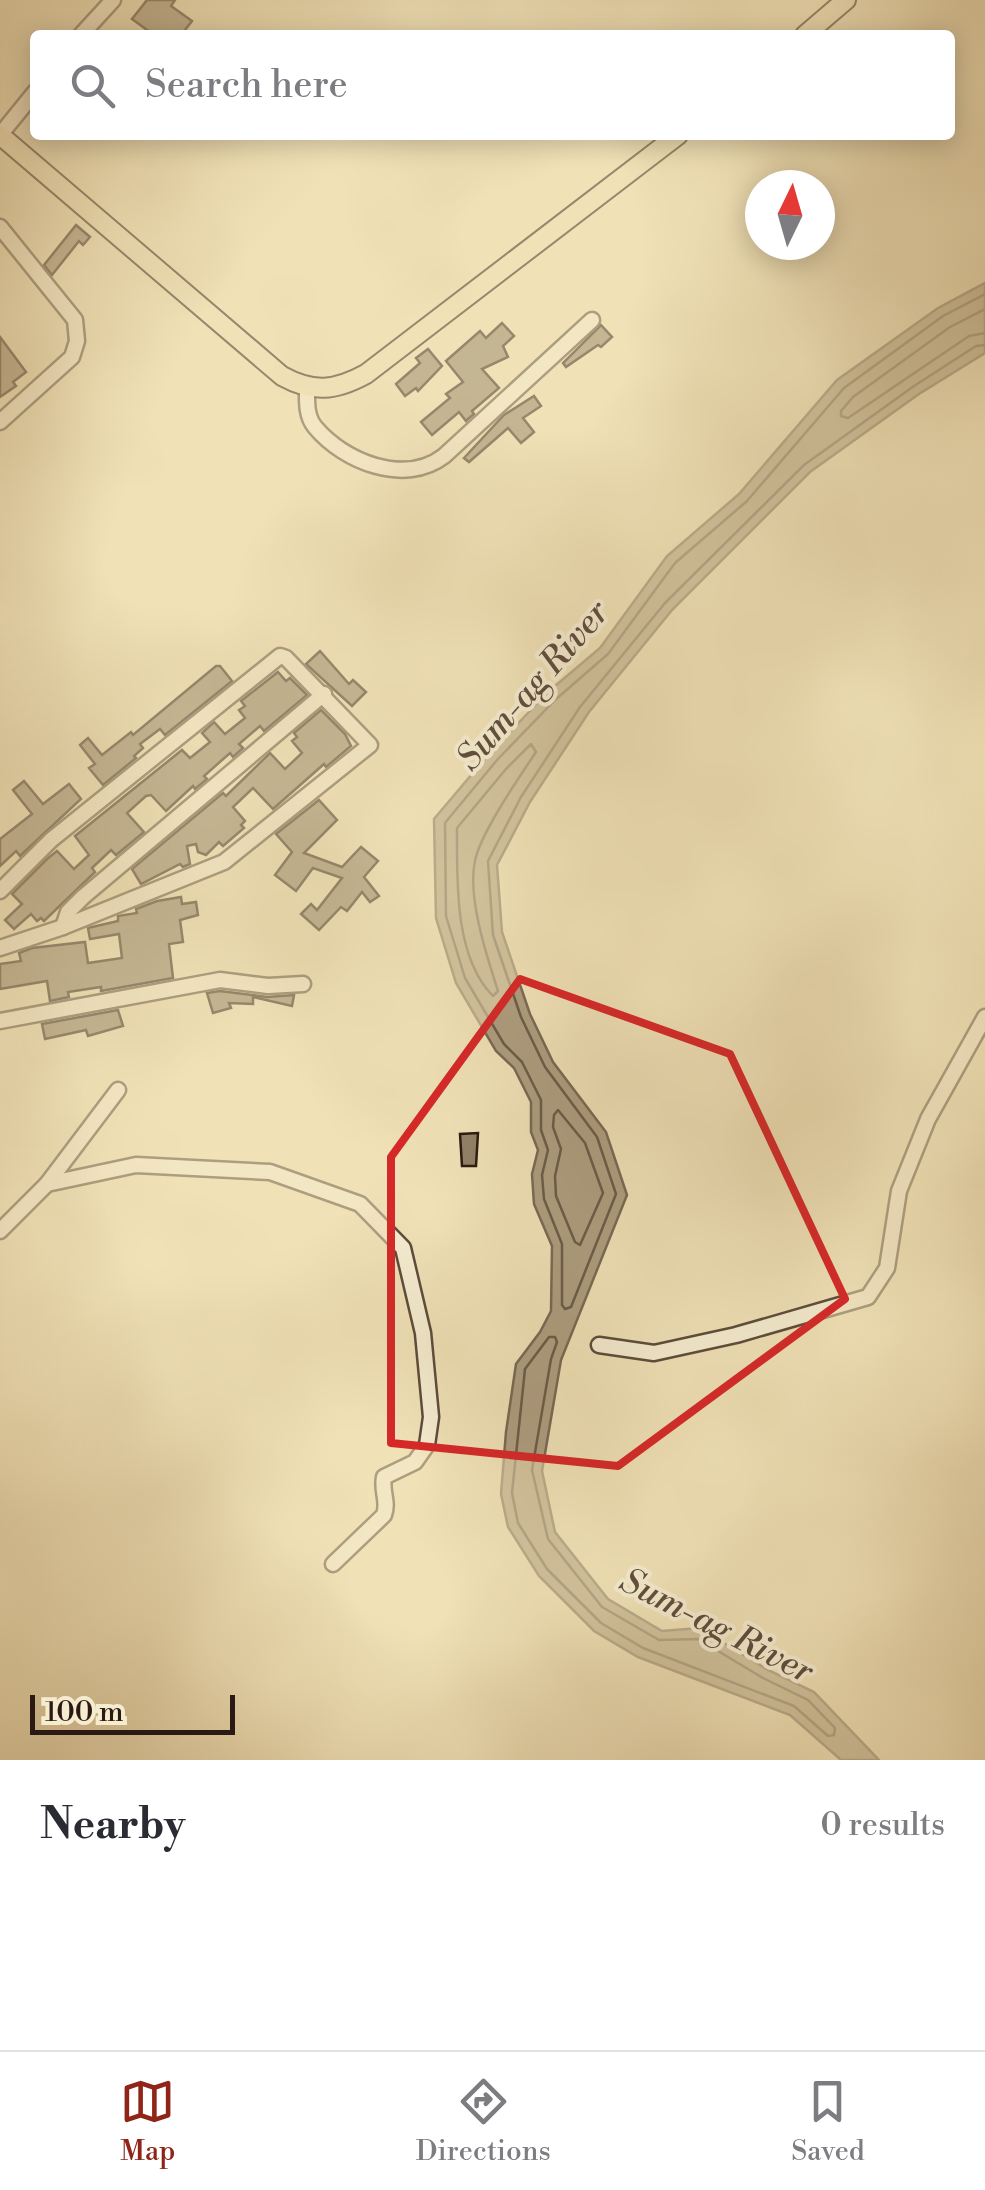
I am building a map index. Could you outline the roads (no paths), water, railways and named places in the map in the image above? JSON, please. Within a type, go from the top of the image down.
[{"type":"main road","points":[[811,30],[846,0]]},
{"type":"main road","points":[[0,135],[282,376],[307,388],[334,388],[366,374],[671,140]]},
{"type":"street","points":[[86,30],[113,0]]},
{"type":"street","points":[[0,135],[30,98]]},
{"type":"street","points":[[0,227],[75,320],[76,341],[72,357],[0,422]]},
{"type":"street","points":[[307,388],[307,406],[314,426],[341,448],[378,467],[394,470],[426,466],[444,456],[592,320]]},
{"type":"street","points":[[0,891],[51,840],[280,656],[324,694],[370,746],[224,862],[63,928],[0,948]]},
{"type":"street","points":[[63,928],[68,912],[83,897],[324,694]]},
{"type":"street","points":[[0,1021],[220,980],[268,986],[302,984]]},
{"type":"street","points":[[599,1345],[654,1353],[736,1335],[868,1297],[887,1268],[899,1192],[928,1119],[985,1017]]},
{"type":"street","points":[[0,1230],[47,1184],[118,1090]]},
{"type":"street","points":[[47,1184],[136,1165],[270,1172],[360,1204],[403,1248],[423,1333],[431,1417],[426,1445],[415,1462],[384,1477],[381,1489],[388,1505],[384,1515],[332,1564]]},
{"type":"water","points":[[985,283],[985,353],[919,394],[810,472],[672,610],[589,712],[530,802],[497,865],[502,932],[530,1014],[553,1062],[606,1132],[627,1195],[561,1360],[542,1471],[555,1532],[608,1599],[662,1631],[699,1628],[768,1670],[814,1692],[879,1760],[841,1760],[790,1715],[638,1657],[594,1631],[539,1576],[508,1527],[501,1494],[516,1364],[551,1311],[552,1246],[534,1204],[532,1174],[538,1150],[531,1132],[531,1102],[514,1068],[496,1051],[456,983],[436,918],[434,819],[548,692],[600,648],[667,556],[739,494],[837,380],[938,308]]},
{"type":"water label","name":"Sum-ag River","points":[[532,685]]},
{"type":"water label","name":"Sum-ag River","points":[[717,1625]]}]
